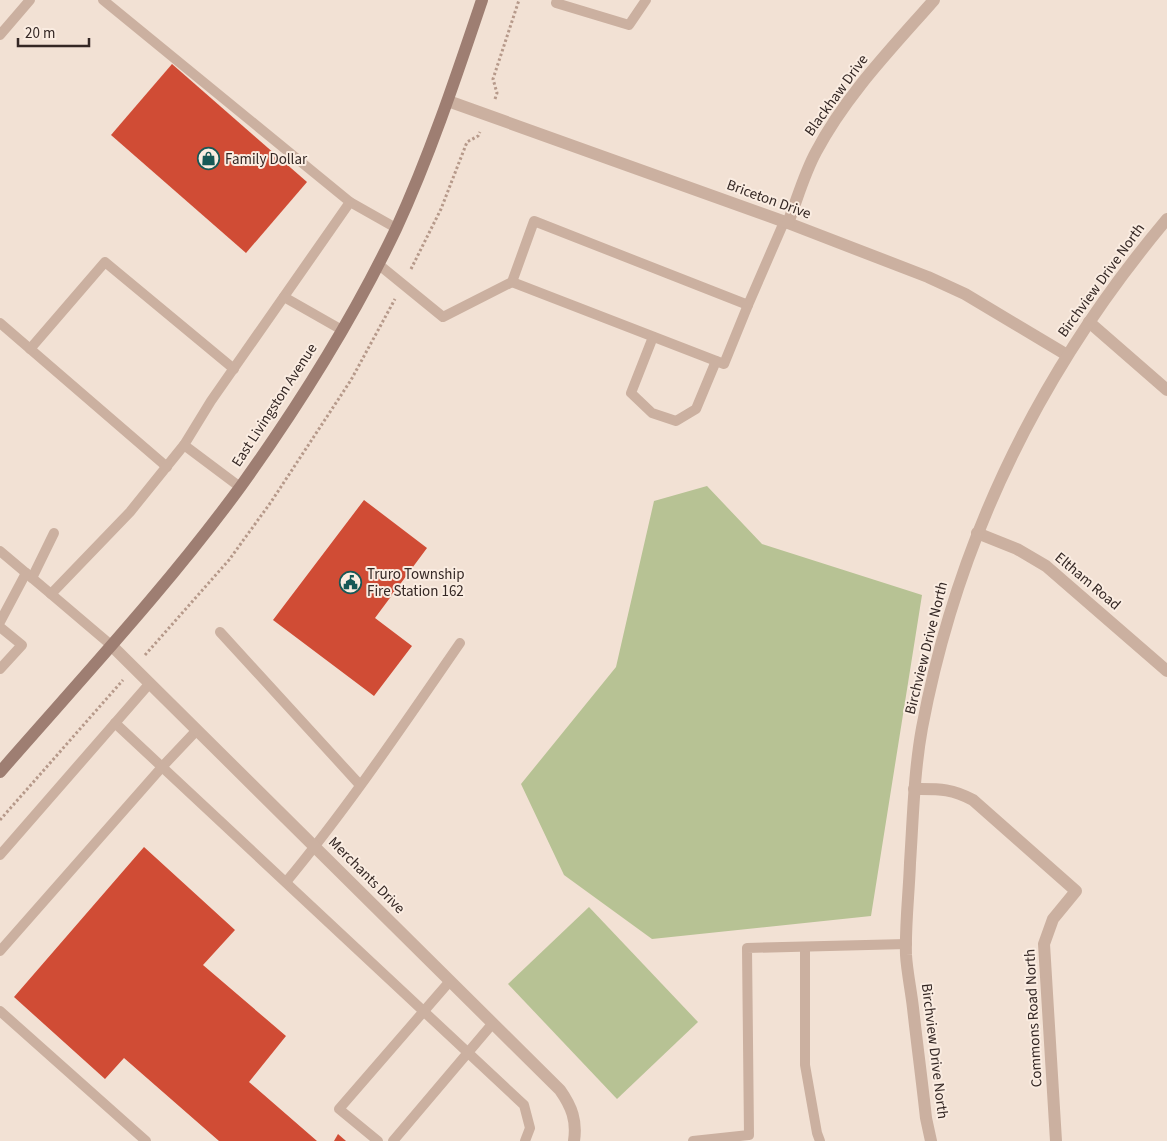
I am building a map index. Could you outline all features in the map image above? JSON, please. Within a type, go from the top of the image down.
[{"type":"main road","name":"East Livingston Avenue","points":[[0,772],[186,557],[240,487],[294,410],[342,330],[396,228],[448,100],[482,0]]},
{"type":"street","name":"Blackhaw Drive","points":[[786,223],[815,153],[834,121],[859,87],[934,0]]},
{"type":"street","name":"Briceton Drive","points":[[448,100],[786,223],[928,277],[965,294],[1067,355]]},
{"type":"street","name":"Birchview Drive North","points":[[930,1141],[910,983],[907,944],[914,788],[922,729],[935,668],[952,602],[978,533],[1017,444],[1040,399],[1089,322],[1146,244],[1167,219]]},
{"type":"street","points":[[1089,322],[1167,390]]},
{"type":"street","name":"Eltham Road","points":[[978,533],[1017,549],[1046,566],[1167,671]]},
{"type":"street","name":"Merchants Drive","points":[[111,644],[560,1090],[574,1113],[576,1126],[574,1141]]},
{"type":"street","name":"Commons Road North","points":[[914,788],[943,789],[958,792],[973,800],[1076,891],[1053,920],[1044,944],[1056,1141]]},
{"type":"lane","points":[[0,35],[30,0]]},
{"type":"lane","points":[[103,0],[350,202],[396,228]]},
{"type":"lane","points":[[557,0],[556,3],[629,25],[646,0]]},
{"type":"lane","points":[[51,594],[130,512],[184,445],[211,401],[350,202]]},
{"type":"lane","points":[[378,264],[443,317],[512,282],[534,221],[748,305]]},
{"type":"lane","points":[[512,282],[724,364],[748,305],[786,223]]},
{"type":"lane","points":[[30,349],[105,262],[234,368]]},
{"type":"lane","points":[[284,297],[342,330]]},
{"type":"lane","points":[[0,323],[166,467]]},
{"type":"lane","points":[[653,337],[631,393],[652,413],[676,421],[696,410],[716,361]]},
{"type":"lane","points":[[184,445],[240,487]]},
{"type":"lane","points":[[0,622],[54,534]]},
{"type":"lane","points":[[0,551],[111,644]]},
{"type":"lane","points":[[0,627],[22,646],[0,669]]},
{"type":"lane","points":[[220,632],[360,785]]},
{"type":"lane","points":[[286,882],[315,847],[460,643]]},
{"type":"lane","points":[[0,855],[150,683]]},
{"type":"lane","points":[[115,723],[524,1105],[530,1128],[525,1141]]},
{"type":"lane","points":[[0,951],[162,767],[197,730]]},
{"type":"lane","points":[[693,1141],[750,1138],[747,948],[907,944]]},
{"type":"lane","points":[[804,947],[805,1065],[820,1141]]},
{"type":"lane","points":[[378,1141],[339,1109],[450,981]]},
{"type":"lane","points":[[0,1011],[146,1141]]},
{"type":"lane","points":[[393,1141],[492,1023]]},
{"type":"green space","points":[[707,486],[762,544],[922,595],[871,916],[652,939],[564,875],[521,784],[616,667],[654,501]]},
{"type":"green space","points":[[589,907],[698,1022],[617,1099],[508,984]]},
{"type":"building","name":"Family Dollar","points":[[172,64],[307,182],[246,253],[111,135]]},
{"type":"building","name":"Truro Township Fire Station 162","points":[[364,500],[427,548],[375,618],[412,646],[374,696],[273,620]]},
{"type":"building","points":[[144,847],[235,930],[203,965],[286,1036],[249,1082],[317,1141],[219,1141],[124,1058],[105,1079],[14,997]]},
{"type":"building","points":[[338,1134],[346,1141],[334,1141]]},
{"type":"place","name":"Family Dollar","points":[[209,159]]},
{"type":"place","name":"Truro Township Fire Station 162","points":[[351,583]]}]
